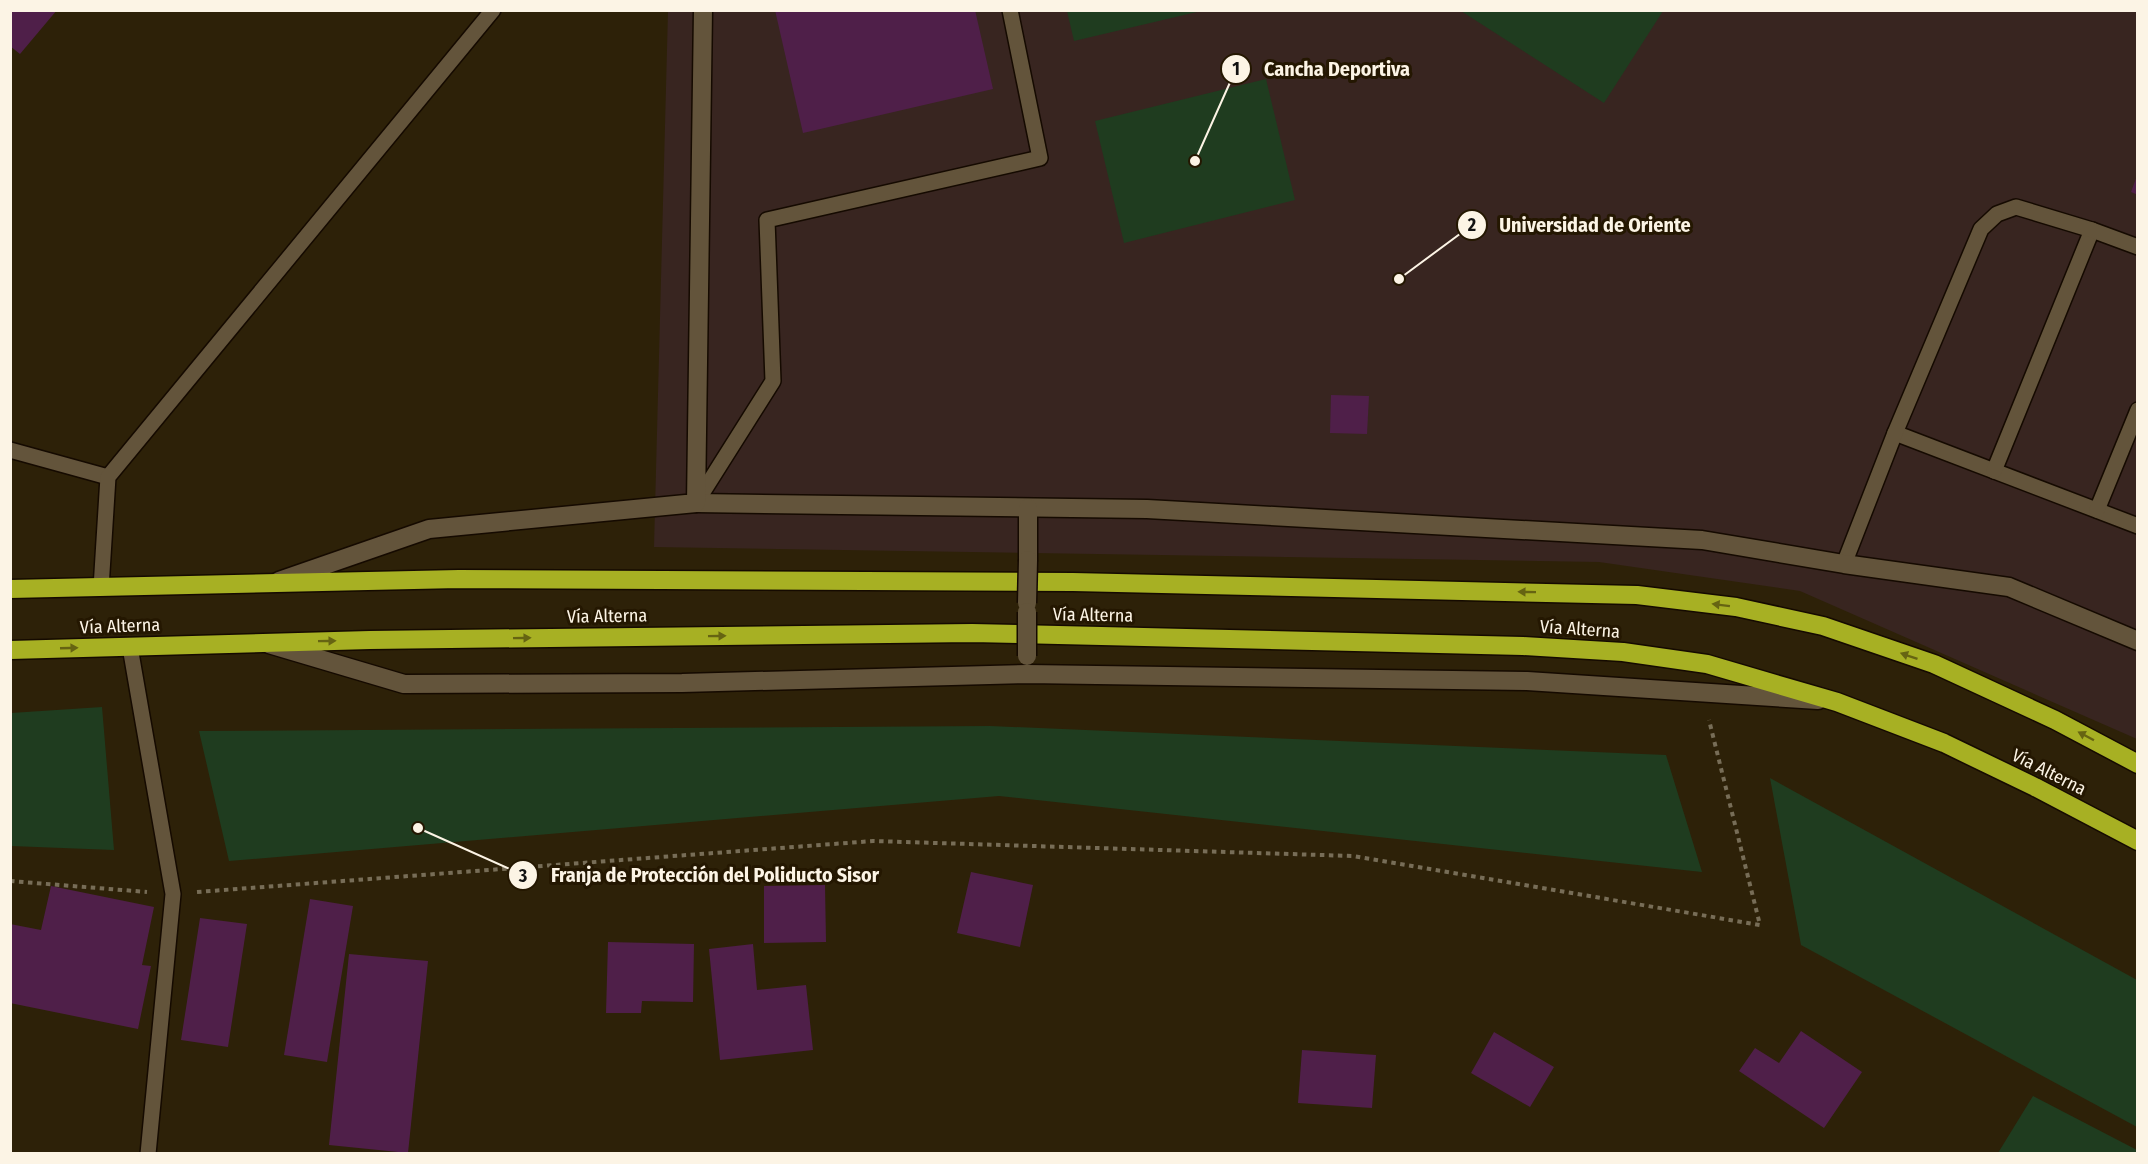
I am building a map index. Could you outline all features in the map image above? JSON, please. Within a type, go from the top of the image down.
[{"type":"highway","name":"Vía Alterna","points":[[10,590],[459,579],[1061,582],[1637,595],[1736,607],[1823,626],[1934,664],[2055,720],[2138,764]]},
{"type":"highway","name":"Vía Alterna","points":[[10,650],[264,643],[972,633],[1524,646],[1623,652],[1707,664],[1837,702],[1944,743],[2138,841]]},
{"type":"street","points":[[696,503],[703,10]]},
{"type":"street","points":[[270,584],[429,529],[696,503],[1147,509],[1702,540],[1844,564],[2009,587],[2138,641]]},
{"type":"street","points":[[1027,665],[1028,508]]},
{"type":"street","points":[[264,643],[404,684],[681,683],[1027,665],[1527,681],[1837,702]]},
{"type":"lane","points":[[101,588],[108,477],[493,10]]},
{"type":"lane","points":[[696,503],[773,381],[767,220],[1040,158],[1010,10]]},
{"type":"lane","points":[[1844,564],[1895,433],[1981,230],[1997,214],[2016,207],[2092,230],[2138,247]]},
{"type":"lane","points":[[1994,471],[2092,230]]},
{"type":"lane","points":[[2097,510],[2138,410]]},
{"type":"lane","points":[[1895,433],[2138,526]]},
{"type":"lane","points":[[10,450],[108,477]]},
{"type":"lane","points":[[130,647],[173,894],[148,1154]]},
{"type":"path","points":[[10,881],[173,894],[873,841],[1353,855],[1760,925],[1702,693]]},
{"type":"shaded area","points":[[668,11],[2137,11],[2137,739],[1800,591],[1599,562],[654,547]]},
{"type":"green space","points":[[1067,10],[1201,11],[1074,41]]},
{"type":"green space","points":[[1663,10],[1604,103],[1461,11]]},
{"type":"green space","points":[[1266,79],[1295,200],[1124,243],[1095,121]]},
{"type":"green space","points":[[102,707],[114,850],[11,846],[11,713]]},
{"type":"green space","points":[[990,726],[1666,755],[1702,872],[999,796],[229,861],[199,731]]},
{"type":"green space","points":[[1770,778],[2137,980],[2137,1127],[1801,945]]},
{"type":"green space","points":[[2033,1096],[2137,1150],[2137,1153],[1998,1153]]},
{"type":"building","points":[[10,10],[57,10],[20,54],[10,46]]},
{"type":"building","points":[[775,10],[975,10],[993,89],[803,133]]},
{"type":"building","points":[[2138,176],[2138,195],[2131,192]]},
{"type":"building","points":[[1331,395],[1369,396],[1367,434],[1330,433]]},
{"type":"building","points":[[971,872],[1033,885],[1020,947],[957,933]]},
{"type":"building","points":[[825,885],[826,942],[764,943],[764,886]]},
{"type":"building","points":[[51,886],[154,907],[142,965],[151,966],[138,1029],[10,1003],[10,924],[41,930]]},
{"type":"building","points":[[310,899],[353,906],[327,1062],[284,1055]]},
{"type":"building","points":[[200,918],[247,924],[228,1047],[181,1040]]},
{"type":"building","points":[[608,942],[694,944],[693,1002],[642,1001],[641,1013],[606,1013]]},
{"type":"building","points":[[753,944],[757,990],[806,985],[813,1050],[720,1060],[709,949]]},
{"type":"building","points":[[349,954],[428,961],[408,1153],[329,1145]]},
{"type":"building","points":[[1801,1031],[1862,1072],[1824,1128],[1739,1071],[1755,1048],[1779,1063]]},
{"type":"building","points":[[1494,1032],[1554,1067],[1530,1107],[1471,1073]]},
{"type":"building","points":[[1302,1050],[1376,1055],[1372,1108],[1298,1103]]},
{"type":"place","name":"Cancha Deportiva","points":[[1195,161]]},
{"type":"place","name":"Universidad de Oriente","points":[[1399,279]]},
{"type":"place","name":"Franja de Protección del Poliducto Sisor","points":[[418,828]]}]
